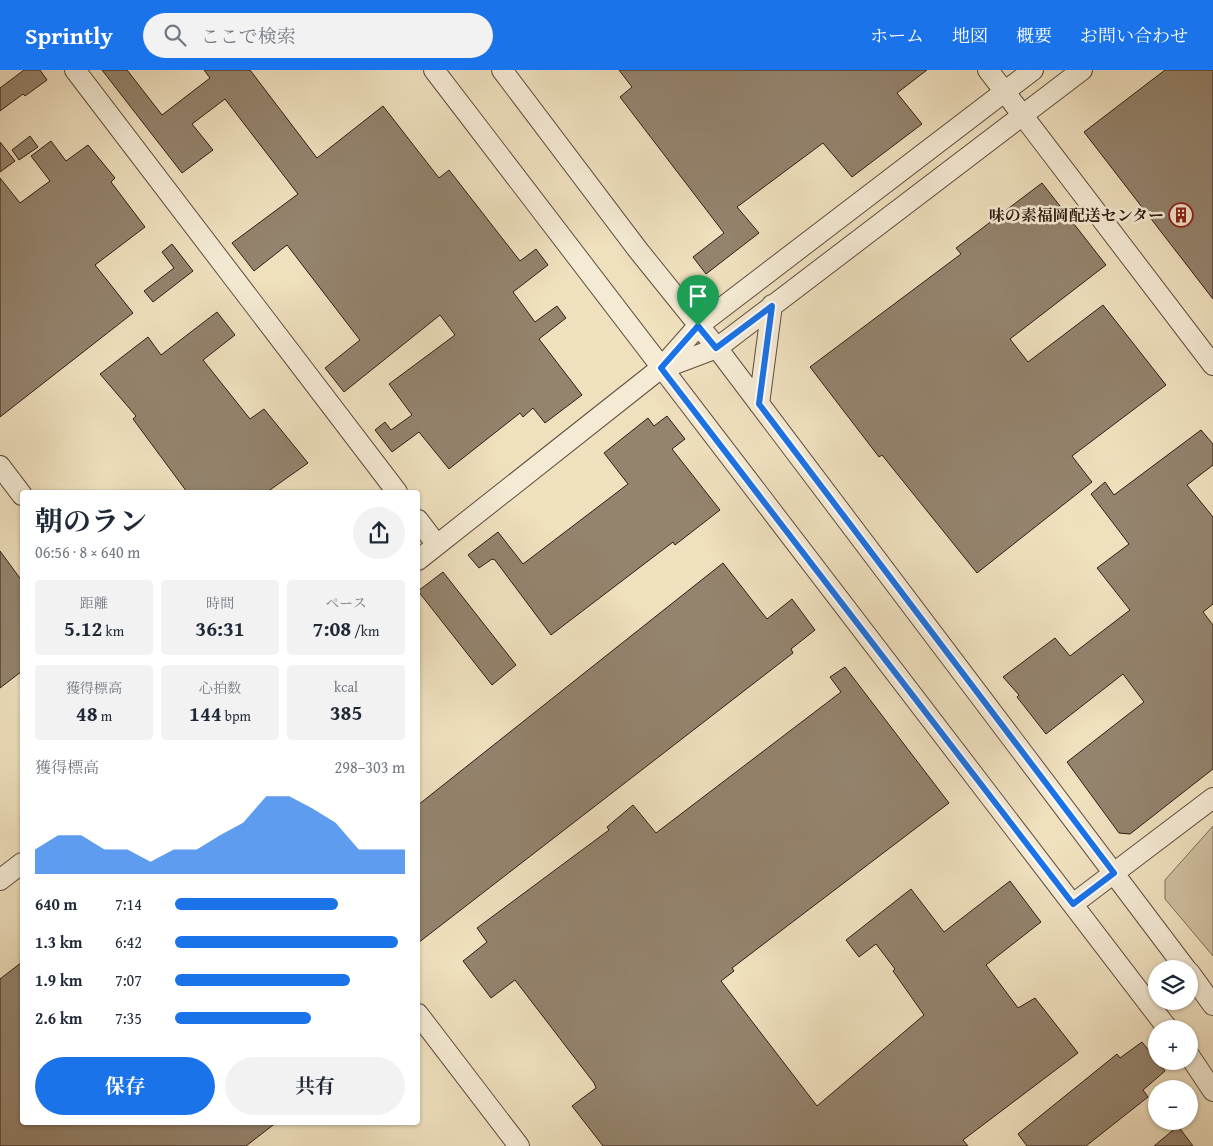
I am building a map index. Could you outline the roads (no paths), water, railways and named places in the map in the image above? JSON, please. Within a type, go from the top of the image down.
[{"type":"street","points":[[75,70],[395,490]]},
{"type":"street","points":[[434,70],[1161,1020]]},
{"type":"street","points":[[502,70],[759,404],[1180,960]]},
{"type":"street","points":[[988,70],[1213,365]]},
{"type":"street","points":[[420,558],[661,368],[698,326],[1033,70]]},
{"type":"street","points":[[661,368],[716,348],[1082,70]]},
{"type":"street","points":[[759,404],[772,306]]},
{"type":"street","points":[[0,466],[20,492]]},
{"type":"street","points":[[420,523],[437,545]]},
{"type":"street","points":[[1073,904],[1213,798]]},
{"type":"street","points":[[0,880],[20,865]]},
{"type":"street","points":[[1198,984],[1213,1005]]},
{"type":"street","points":[[420,1017],[519,1146]]},
{"type":"street","points":[[1198,1068],[1213,1091]]},
{"type":"place","name":"味の素福岡配送センター","points":[[1181,215]]}]
